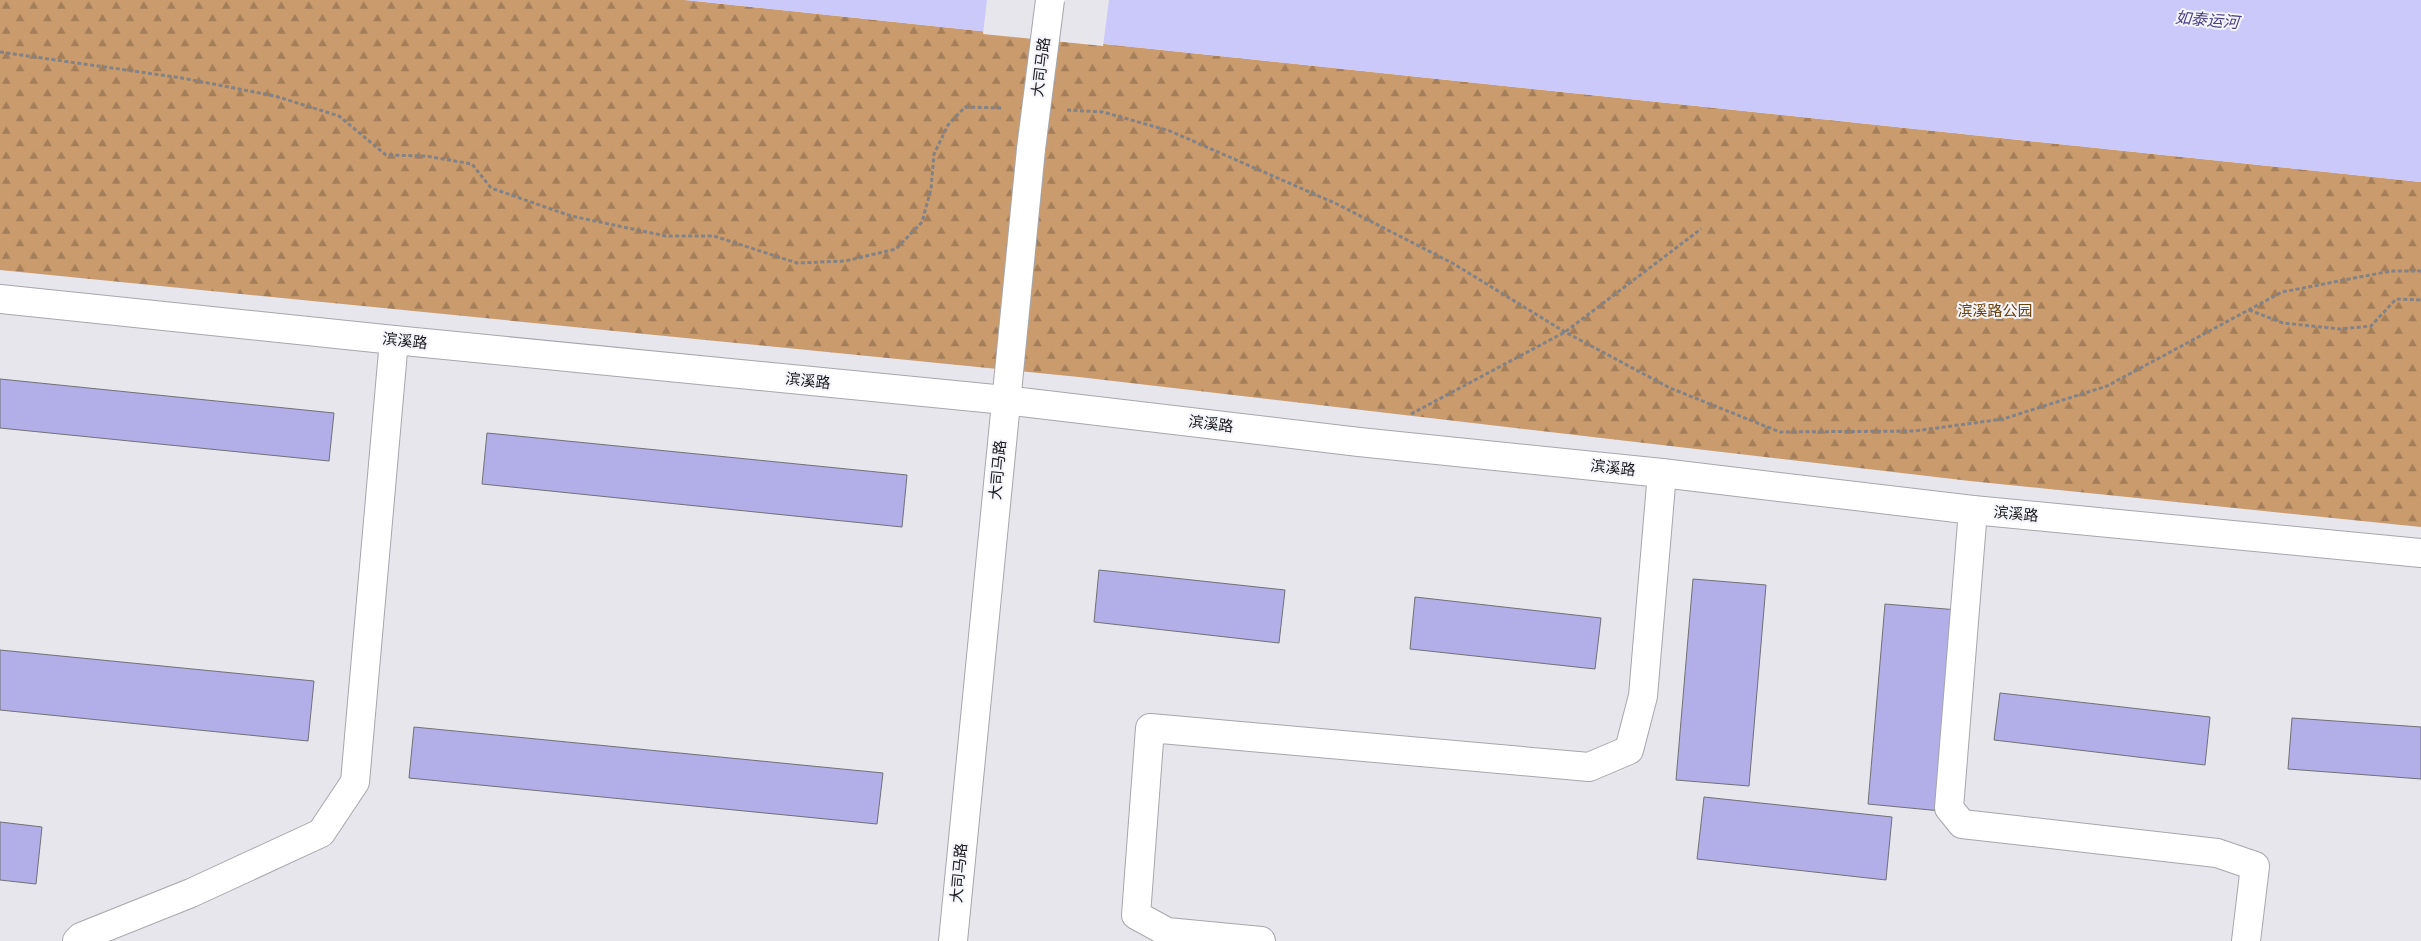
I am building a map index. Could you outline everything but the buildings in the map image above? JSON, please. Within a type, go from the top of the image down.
[{"type":"street","name":"大司马路","points":[[952,941],[1004,400],[1031,149],[1050,0]]},
{"type":"street","name":"滨溪路","points":[[0,299],[1004,400],[1359,442],[1662,473],[1973,510],[2421,553]]},
{"type":"street","points":[[77,941],[81,937],[191,893],[321,833],[355,782],[394,340]]},
{"type":"street","points":[[1261,941],[1167,932],[1136,915],[1150,728],[1590,767],[1629,750],[1643,696],[1662,473]]},
{"type":"street","points":[[1973,510],[1949,808],[1962,824],[2217,853],[2255,866],[2246,941]]},
{"type":"path","points":[[0,52],[182,78],[275,96],[338,116],[386,155],[426,156],[472,164],[491,188],[571,216],[666,236],[714,236],[797,264],[845,261],[896,249],[922,222],[931,189],[934,154],[948,125],[965,107],[1005,108]]},
{"type":"path","points":[[1064,110],[1103,112],[1170,131],[1336,204],[1454,264],[1565,332],[1670,388],[1780,432],[1915,432],[2003,419],[2107,386],[2282,292],[2391,271],[2421,271]]},
{"type":"path","points":[[1402,419],[1565,332],[1701,229]]},
{"type":"path","points":[[2250,310],[2284,323],[2340,329],[2371,326],[2396,299],[2421,300]]},
{"type":"green space","name":"滨溪路公园","points":[[0,0],[685,0],[2421,182],[2421,527],[1970,481],[1079,377],[0,270]]},
{"type":"water","name":"如泰运河","points":[[685,0],[2421,0],[2421,182]]},
{"type":"pier","points":[[987,0],[1109,0],[1103,46],[983,34]]}]
